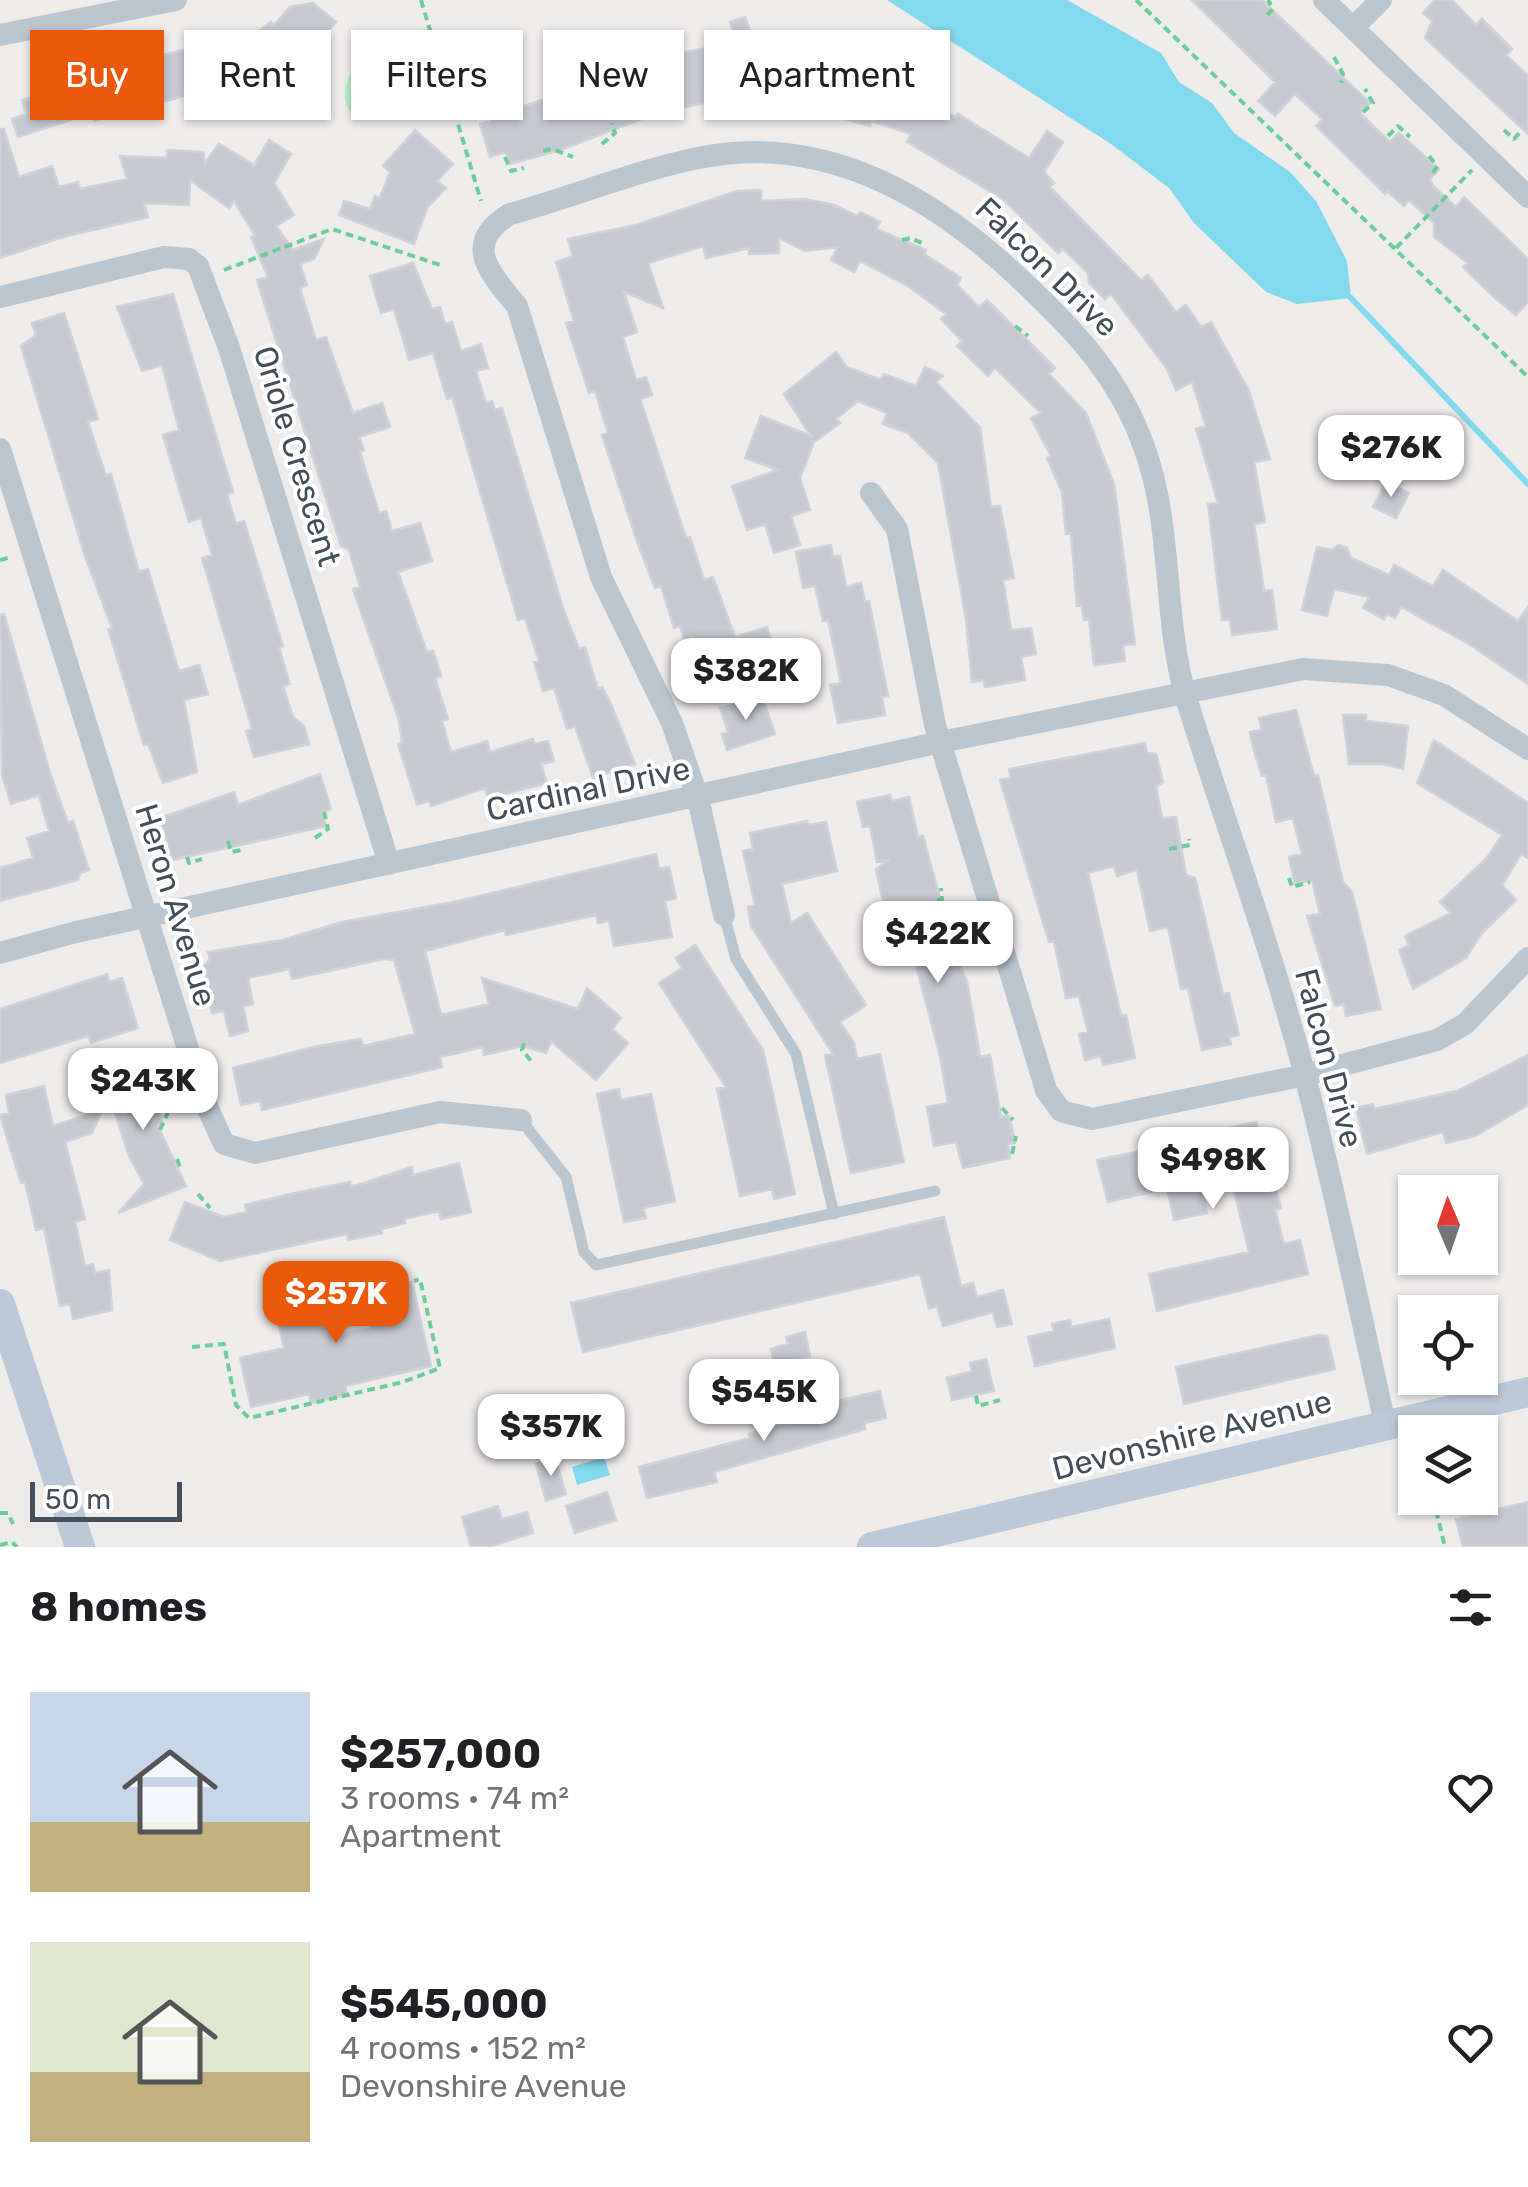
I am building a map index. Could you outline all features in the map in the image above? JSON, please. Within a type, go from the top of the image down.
[{"type":"main road","points":[[0,1304],[80,1547]]},
{"type":"main road","name":"Devonshire Avenue","points":[[872,1547],[1528,1392]]},
{"type":"street","points":[[0,34],[176,0]]},
{"type":"street","points":[[1324,0],[1528,197]]},
{"type":"street","points":[[1353,28],[1381,0]]},
{"type":"street","name":"Falcon Drive","points":[[724,915],[698,798],[672,723],[602,577],[517,306],[489,271],[483,254],[489,230],[510,214],[694,159],[754,153],[797,155],[843,164],[889,182],[961,225],[1076,333],[1118,386],[1146,449],[1159,511],[1184,693],[1305,1075],[1385,1424]]},
{"type":"street","points":[[0,297],[164,257],[189,259],[206,278]]},
{"type":"street","name":"Oriole Crescent","points":[[206,278],[389,864]]},
{"type":"street","name":"Heron Avenue","points":[[0,450],[146,918],[214,1128],[224,1144],[236,1151],[255,1153],[440,1112],[521,1120]]},
{"type":"street","points":[[871,493],[897,529],[942,742],[1046,1090],[1060,1110],[1092,1119],[1305,1075],[1437,1040],[1465,1024],[1528,958]]},
{"type":"street","name":"Cardinal Drive","points":[[0,953],[942,742],[1304,669],[1388,675],[1444,695],[1528,749]]},
{"type":"lane","points":[[724,915],[736,959],[796,1054],[834,1214]]},
{"type":"lane","points":[[521,1120],[566,1177],[584,1252],[596,1266],[935,1191]]},
{"type":"path","points":[[421,0],[481,201]]},
{"type":"path","points":[[1136,0],[1528,377]]},
{"type":"path","points":[[1267,15],[1273,9],[1268,0]]},
{"type":"path","points":[[1334,58],[1342,83]]},
{"type":"path","points":[[1363,112],[1373,103],[1365,89]]},
{"type":"path","points":[[602,144],[615,133],[612,123]]},
{"type":"path","points":[[1388,136],[1398,126],[1410,137]]},
{"type":"path","points":[[1504,130],[1514,139],[1522,131]]},
{"type":"path","points":[[543,151],[573,157]]},
{"type":"path","points":[[1429,156],[1437,166],[1432,173]]},
{"type":"path","points":[[1396,248],[1485,156]]},
{"type":"path","points":[[504,157],[511,172],[524,168]]},
{"type":"path","points":[[206,278],[332,229],[440,265]]},
{"type":"path","points":[[902,240],[911,238],[924,244]]},
{"type":"path","points":[[1016,326],[1028,336]]},
{"type":"path","points":[[0,560],[8,558]]},
{"type":"path","points":[[315,838],[328,829],[324,812]]},
{"type":"path","points":[[1169,849],[1190,845],[1188,840]]},
{"type":"path","points":[[228,841],[232,852],[242,850]]},
{"type":"path","points":[[187,856],[189,863],[202,859]]},
{"type":"path","points":[[1289,878],[1292,887],[1310,882]]},
{"type":"path","points":[[937,900],[942,898],[941,888]]},
{"type":"path","points":[[524,1043],[522,1050],[532,1062]]},
{"type":"path","points":[[145,1086],[151,1083],[156,1068]]},
{"type":"path","points":[[1002,1108],[1013,1120]]},
{"type":"path","points":[[160,1130],[168,1112]]},
{"type":"path","points":[[1012,1154],[1016,1136]]},
{"type":"path","points":[[1266,1161],[1274,1159],[1272,1148]]},
{"type":"path","points":[[177,1159],[181,1170]]},
{"type":"path","points":[[198,1194],[210,1208]]},
{"type":"path","points":[[192,1346],[224,1344],[239,1412],[249,1418],[437,1371],[440,1368],[420,1279],[414,1280]]},
{"type":"path","points":[[976,1396],[978,1406],[1000,1400]]},
{"type":"path","points":[[271,1405],[273,1413]]},
{"type":"path","points":[[0,1513],[8,1513],[14,1524]]},
{"type":"path","points":[[1436,1515],[1444,1547]]},
{"type":"path","points":[[0,1545],[12,1542],[17,1547]]},
{"type":"green space","points":[[351,74],[351,112],[345,96]]},
{"type":"water","points":[[887,0],[1067,0],[1161,53],[1179,82],[1212,103],[1234,133],[1290,172],[1316,201],[1347,261],[1351,298],[1297,304],[1266,292],[1194,223],[1169,188],[1111,144],[950,40],[950,30],[934,30]]},
{"type":"water","points":[[783,1377],[793,1398],[784,1406],[775,1397],[762,1396],[760,1390],[764,1382]]},
{"type":"water","points":[[604,1457],[610,1475],[577,1485],[572,1467]]},
{"type":"building","points":[[1192,0],[1262,0],[1370,103],[1360,113],[1373,126],[1390,142],[1399,133],[1439,169],[1430,179],[1433,186],[1456,207],[1464,197],[1528,259],[1528,302],[1516,315],[1463,267],[1468,263],[1434,237],[1434,223],[1409,200],[1404,206],[1387,191],[1385,194],[1316,126],[1322,119],[1295,94],[1275,116],[1258,101],[1275,82]]},
{"type":"building","points":[[1435,0],[1452,0],[1476,25],[1482,19],[1512,49],[1506,55],[1528,76],[1528,134],[1425,38],[1432,21],[1423,13]]},
{"type":"building","points":[[313,3],[336,22],[329,30],[260,30],[271,22],[274,25],[290,7]]},
{"type":"building","points":[[745,17],[750,30],[733,30],[730,22]]},
{"type":"building","points":[[704,49],[704,103],[684,107],[684,53]]},
{"type":"building","points":[[184,50],[184,96],[164,102],[164,55]]},
{"type":"building","points":[[30,98],[30,120],[70,120],[18,137],[12,119],[26,114],[22,100]]},
{"type":"building","points":[[543,100],[543,120],[639,120],[510,164],[506,152],[490,157],[480,124],[523,120],[523,106]]},
{"type":"building","points":[[950,114],[958,114],[1029,158],[1047,131],[1063,142],[1044,172],[1054,183],[1050,187],[1141,280],[1148,275],[1176,312],[1186,305],[1201,327],[1211,322],[1249,391],[1270,459],[1254,462],[1265,522],[1254,524],[1264,591],[1272,590],[1277,629],[1232,635],[1230,619],[1222,620],[1208,504],[1218,503],[1196,429],[1206,426],[1192,382],[1176,390],[1167,369],[1111,294],[1105,299],[1089,283],[1088,273],[1063,249],[1058,253],[1003,199],[907,142],[911,134],[872,121],[870,126],[849,120],[950,120]]},
{"type":"building","points":[[0,129],[4,129],[19,177],[52,166],[59,187],[78,182],[80,189],[127,179],[120,156],[167,158],[167,150],[203,152],[205,163],[219,144],[254,165],[269,140],[291,154],[274,183],[294,215],[276,226],[293,250],[324,239],[314,259],[300,264],[307,285],[300,288],[316,340],[326,337],[353,413],[382,403],[390,427],[359,437],[364,450],[360,452],[379,513],[386,511],[392,531],[420,523],[432,561],[398,572],[427,652],[433,651],[441,676],[435,678],[448,719],[442,721],[451,752],[487,741],[490,752],[533,739],[535,744],[548,741],[554,761],[541,764],[547,783],[488,798],[485,788],[431,806],[429,801],[417,804],[398,744],[402,743],[399,720],[353,589],[360,587],[349,550],[341,546],[257,280],[268,277],[251,237],[255,235],[234,201],[229,208],[190,180],[189,205],[144,203],[148,217],[63,237],[0,258]]},
{"type":"building","points":[[415,130],[453,164],[437,181],[446,188],[427,208],[414,244],[339,215],[344,201],[370,209],[375,196],[380,198],[390,172],[383,166]]},
{"type":"building","points":[[761,190],[761,201],[805,199],[834,205],[857,216],[860,212],[880,222],[876,229],[926,250],[924,254],[961,278],[957,285],[979,307],[987,300],[1055,368],[1049,374],[1086,413],[1114,484],[1135,644],[1123,645],[1125,661],[1094,665],[1089,619],[1084,620],[1082,605],[1077,606],[1071,533],[1066,534],[1062,492],[1047,458],[1051,456],[1031,418],[1041,413],[995,368],[988,376],[957,346],[962,341],[941,319],[946,314],[908,286],[860,261],[854,272],[831,260],[838,247],[805,251],[779,238],[779,253],[749,254],[749,248],[706,258],[703,246],[648,263],[663,308],[624,292],[637,332],[623,337],[636,380],[646,377],[652,395],[640,399],[686,538],[690,537],[704,580],[713,577],[735,637],[767,627],[775,654],[751,662],[754,672],[704,686],[698,666],[693,668],[680,626],[674,628],[661,586],[655,588],[638,544],[602,435],[608,433],[595,391],[589,393],[566,323],[574,321],[556,262],[573,256],[568,239],[636,225],[737,191]]},
{"type":"building","points":[[413,263],[432,309],[440,307],[445,324],[452,322],[461,351],[481,344],[488,368],[476,371],[486,403],[492,401],[495,410],[502,408],[564,611],[579,649],[585,647],[598,689],[602,687],[611,704],[635,764],[593,778],[575,726],[567,729],[554,688],[543,691],[534,662],[539,661],[525,618],[518,620],[452,397],[447,399],[433,353],[409,360],[394,309],[381,313],[370,276]]},
{"type":"building","points":[[173,294],[233,492],[227,494],[236,524],[244,521],[283,646],[279,648],[290,684],[283,686],[293,717],[304,726],[309,744],[254,757],[246,731],[252,729],[202,558],[212,555],[201,518],[189,522],[163,435],[179,430],[162,365],[142,371],[117,307]]},
{"type":"building","points":[[64,313],[98,419],[88,422],[106,476],[111,474],[139,572],[148,569],[179,671],[199,665],[208,694],[184,700],[197,772],[163,783],[148,744],[144,745],[108,629],[112,628],[85,556],[21,346],[36,335],[32,323]]},
{"type":"building","points":[[836,352],[847,367],[881,380],[884,374],[916,386],[925,367],[943,376],[936,382],[980,427],[991,507],[1000,506],[1014,578],[1003,580],[1011,630],[1031,628],[1036,654],[1021,657],[1025,680],[985,687],[984,680],[972,682],[966,619],[938,463],[908,433],[883,424],[887,413],[858,401],[836,419],[840,423],[814,442],[800,478],[810,510],[791,516],[800,545],[774,553],[765,524],[747,530],[732,486],[778,470],[745,458],[761,416],[811,436],[784,394]]},
{"type":"building","points":[[1386,482],[1409,493],[1396,518],[1373,507]]},
{"type":"building","points":[[831,545],[833,557],[840,556],[846,587],[861,583],[865,602],[869,601],[888,696],[882,697],[885,715],[838,723],[830,685],[841,683],[828,620],[823,621],[815,586],[803,588],[796,552]]},
{"type":"building","points":[[1339,545],[1347,548],[1351,558],[1389,575],[1394,565],[1433,586],[1443,570],[1518,621],[1528,607],[1528,684],[1469,644],[1401,607],[1395,618],[1387,614],[1384,619],[1363,608],[1369,597],[1334,589],[1327,616],[1302,610],[1317,547],[1331,550]]},
{"type":"building","points":[[4,614],[51,776],[68,823],[73,821],[89,870],[80,873],[78,880],[0,901],[0,868],[33,858],[27,838],[49,831],[39,795],[11,804],[2,775],[0,615]]},
{"type":"building","points":[[763,699],[775,734],[727,750],[722,734],[728,732],[720,708]]},
{"type":"building","points":[[1296,710],[1314,776],[1318,775],[1343,882],[1352,892],[1381,1009],[1346,1016],[1344,1004],[1335,1006],[1307,916],[1320,914],[1312,880],[1295,884],[1289,857],[1302,854],[1293,818],[1276,822],[1266,775],[1262,776],[1253,747],[1250,732],[1262,730],[1259,718]]},
{"type":"building","points":[[1343,715],[1366,715],[1366,721],[1408,726],[1403,769],[1384,764],[1349,764]]},
{"type":"building","points":[[1434,740],[1528,803],[1528,858],[1521,854],[1502,885],[1516,900],[1481,934],[1466,958],[1413,989],[1399,950],[1409,945],[1405,936],[1451,913],[1440,902],[1487,858],[1502,835],[1417,783]]},
{"type":"building","points":[[1145,743],[1147,753],[1156,754],[1163,782],[1156,787],[1162,818],[1176,817],[1186,875],[1195,878],[1223,994],[1229,993],[1239,1035],[1229,1037],[1231,1044],[1202,1050],[1188,988],[1181,989],[1168,927],[1150,931],[1137,870],[1117,876],[1114,866],[1088,873],[1121,1016],[1126,1015],[1135,1058],[1103,1065],[1101,1056],[1085,1060],[1079,1034],[1088,1032],[1079,996],[1066,998],[1054,941],[1049,942],[1000,780],[1011,778],[1009,769]]},
{"type":"building","points":[[320,774],[331,809],[322,812],[326,826],[172,860],[160,818],[234,792],[238,805]]},
{"type":"building","points":[[890,795],[892,801],[909,797],[918,837],[923,836],[955,954],[967,981],[980,1057],[990,1055],[1001,1117],[1009,1116],[1015,1143],[1008,1144],[1010,1158],[963,1168],[956,1142],[934,1146],[927,1107],[948,1103],[940,1056],[912,950],[899,953],[892,923],[888,924],[876,869],[889,860],[877,862],[870,826],[863,827],[857,802]]},
{"type":"building","points":[[807,821],[808,825],[826,822],[837,871],[782,884],[791,923],[807,913],[866,1005],[840,1022],[854,1043],[857,1059],[880,1054],[904,1162],[851,1173],[825,1055],[833,1054],[751,926],[748,907],[755,905],[743,851],[753,849],[750,833]]},
{"type":"building","points":[[656,854],[659,869],[669,867],[676,898],[665,901],[672,937],[614,946],[609,921],[598,923],[596,915],[506,935],[505,930],[425,951],[441,1015],[489,1004],[482,978],[578,1009],[587,988],[621,1018],[612,1029],[628,1043],[596,1080],[551,1041],[546,1053],[523,1046],[484,1055],[483,1047],[440,1057],[442,1067],[262,1110],[260,1101],[241,1105],[233,1068],[313,1047],[361,1039],[363,1046],[415,1034],[394,960],[383,959],[292,979],[289,969],[248,978],[253,1004],[243,1006],[248,1031],[230,1036],[224,1011],[212,1013],[203,968],[210,959],[208,952],[283,940],[342,922],[454,902]]},
{"type":"building","points":[[695,945],[763,1050],[795,1194],[774,1199],[772,1189],[740,1196],[717,1089],[726,1087],[659,983],[682,968],[676,958]]},
{"type":"building","points":[[107,974],[109,982],[122,978],[138,1028],[91,1043],[88,1036],[0,1063],[0,1009]]},
{"type":"building","points":[[1528,1055],[1528,1105],[1475,1136],[1446,1143],[1443,1132],[1367,1154],[1356,1108],[1373,1104],[1374,1109],[1457,1091]]},
{"type":"building","points":[[144,1061],[163,1125],[158,1126],[186,1186],[118,1213],[144,1184],[129,1156],[102,1073]]},
{"type":"building","points":[[44,1086],[53,1126],[102,1110],[92,1133],[65,1142],[85,1219],[75,1222],[85,1266],[93,1264],[95,1273],[109,1270],[112,1310],[73,1319],[70,1304],[60,1306],[44,1228],[36,1230],[25,1182],[21,1183],[0,1115],[9,1113],[6,1095]]},
{"type":"building","points":[[619,1089],[621,1100],[651,1094],[675,1201],[643,1208],[646,1218],[624,1222],[597,1094]]},
{"type":"building","points":[[1256,1122],[1281,1208],[1275,1210],[1284,1244],[1300,1240],[1308,1274],[1157,1311],[1149,1274],[1249,1252],[1231,1178],[1200,1185],[1207,1213],[1174,1220],[1167,1188],[1108,1202],[1097,1160],[1142,1151],[1143,1155],[1155,1155],[1208,1142],[1206,1133]]},
{"type":"building","points":[[459,1163],[471,1212],[441,1219],[439,1211],[404,1219],[405,1223],[381,1229],[382,1233],[348,1240],[347,1234],[220,1261],[170,1240],[185,1202],[224,1217],[247,1212],[245,1205],[295,1193],[350,1182],[351,1186],[358,1185],[412,1167],[413,1175]]},
{"type":"building","points":[[944,1217],[961,1286],[973,1283],[977,1297],[1003,1290],[1012,1324],[997,1327],[993,1312],[943,1326],[937,1306],[929,1308],[920,1274],[583,1352],[571,1303]]},
{"type":"building","points":[[319,1280],[332,1336],[370,1328],[362,1294],[412,1282],[431,1366],[345,1386],[347,1395],[311,1403],[309,1394],[251,1407],[240,1358],[284,1348],[271,1291]]},
{"type":"building","points":[[1109,1319],[1115,1348],[1035,1366],[1028,1337],[1054,1331],[1052,1324],[1070,1320],[1071,1327]]},
{"type":"building","points":[[805,1332],[810,1356],[774,1364],[771,1349],[788,1344],[786,1337]]},
{"type":"building","points":[[1327,1336],[1335,1369],[1184,1404],[1176,1367]]},
{"type":"building","points":[[986,1359],[994,1391],[952,1400],[947,1378],[972,1371],[970,1363]]},
{"type":"building","points":[[880,1391],[886,1418],[864,1423],[865,1429],[714,1472],[717,1482],[647,1498],[639,1467],[750,1438],[749,1434],[797,1421],[794,1411]]},
{"type":"building","points":[[555,1458],[566,1494],[546,1501],[536,1464]]},
{"type":"building","points":[[607,1492],[616,1520],[575,1533],[566,1506]]},
{"type":"building","points":[[1528,1502],[1528,1547],[1463,1547],[1456,1519],[1498,1515],[1498,1509]]},
{"type":"building","points":[[498,1506],[502,1519],[527,1512],[533,1533],[488,1547],[471,1547],[462,1517]]},
{"type":"waterway","points":[[1351,298],[1528,484]]}]
